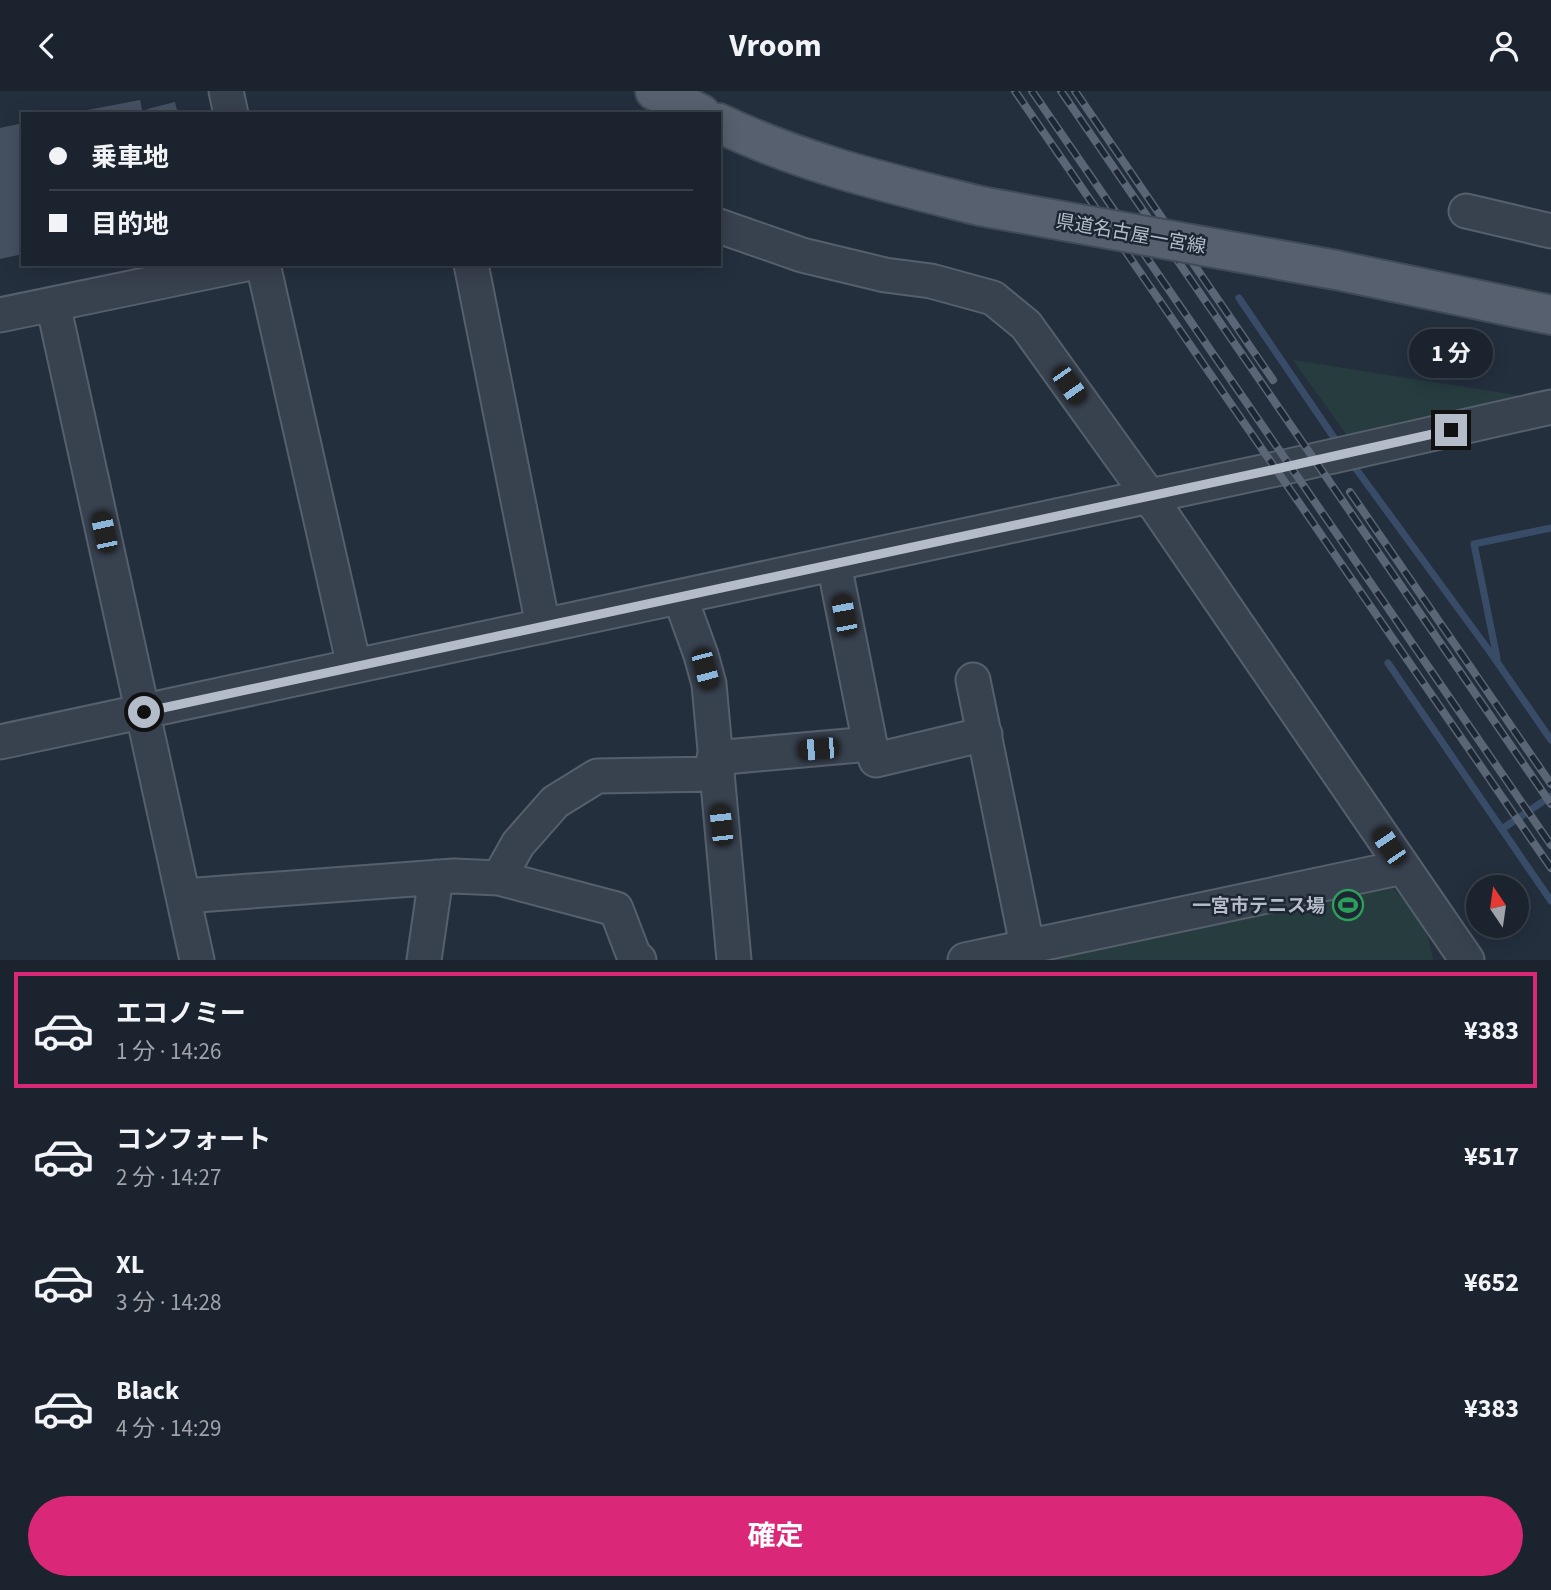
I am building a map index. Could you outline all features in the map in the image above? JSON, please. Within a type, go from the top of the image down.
[{"type":"main road","points":[[656,91],[697,112]]},
{"type":"main road","name":"県道名古屋一宮線","points":[[721,124],[750,138],[880,181],[980,206],[1336,270],[1551,315]]},
{"type":"street","points":[[226,91],[231,112]]},
{"type":"street","points":[[1466,211],[1551,231]]},
{"type":"street","points":[[721,227],[802,255],[885,275],[931,281],[993,298],[1026,325],[1149,496],[1467,960]]},
{"type":"street","points":[[0,315],[236,266]]},
{"type":"street","points":[[263,266],[354,666]]},
{"type":"street","points":[[471,266],[543,626]]},
{"type":"street","points":[[53,304],[197,960]]},
{"type":"street","points":[[0,742],[1149,496],[1551,407]]},
{"type":"street","points":[[834,563],[870,744],[876,760],[985,734]]},
{"type":"street","points":[[680,597],[709,684],[734,960]]},
{"type":"street","points":[[973,680],[1027,945]]},
{"type":"street","points":[[499,879],[518,844],[555,802],[597,776],[715,766],[870,744]]},
{"type":"street","points":[[965,960],[1404,867]]},
{"type":"street","points":[[184,896],[436,877],[499,879],[616,909],[634,956],[639,960]]},
{"type":"street","points":[[424,960],[436,877]]},
{"type":"street","points":[[1439,919],[1448,960]]},
{"type":"green space","points":[[1293,360],[1548,400],[1351,441]]},
{"type":"green space","name":"一宮市テニス場","points":[[1389,883],[1426,927],[1433,960],[1042,960]]},
{"type":"building","points":[[140,100],[143,112],[77,112]]},
{"type":"building","points":[[175,102],[178,112],[148,112],[147,109]]},
{"type":"building","points":[[21,123],[21,254],[0,259],[0,128]]},
{"type":"waterway","points":[[1239,298],[1339,445]]},
{"type":"waterway","points":[[1351,462],[1551,740]]},
{"type":"waterway","points":[[1497,658],[1474,544],[1551,528]]},
{"type":"waterway","points":[[1388,663],[1551,901]]},
{"type":"waterway","points":[[1502,829],[1551,796]]},
{"type":"railway","points":[[1015,91],[1551,868]]},
{"type":"railway","points":[[1032,91],[1551,845]]},
{"type":"railway","points":[[1061,91],[1551,804]]},
{"type":"railway","points":[[1075,91],[1273,380]]},
{"type":"railway","points":[[1350,492],[1551,784]]},
{"type":"place","name":"一宮市テニス場","points":[[1348,905]]},
{"type":"route","points":[[144,712],[1451,430]]}]
